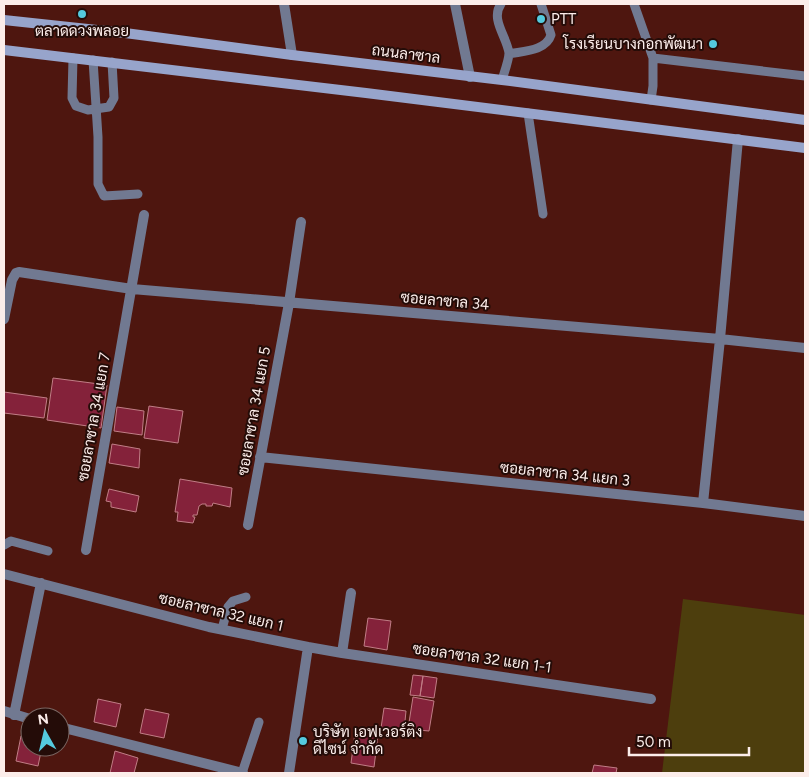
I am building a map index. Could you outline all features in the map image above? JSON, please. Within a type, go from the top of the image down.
[{"type":"street","points":[[284,4],[292,55]]},
{"type":"street","points":[[455,4],[470,77]]},
{"type":"street","name":"ถนนลาซาล","points":[[4,20],[125,33],[502,80],[805,120]]},
{"type":"street","points":[[4,50],[805,148]]},
{"type":"street","points":[[702,503],[720,339],[738,140]]},
{"type":"street","name":"ซอยลาซาล 34 แยก 7","points":[[86,550],[144,215]]},
{"type":"street","name":"ซอยลาซาล 34 แยก 5","points":[[248,525],[301,222]]},
{"type":"street","name":"ซอยลาซาล 34","points":[[4,319],[12,280],[16,273],[132,289],[720,339],[805,348]]},
{"type":"street","name":"ซอยลาซาล 34 แยก 3","points":[[260,457],[702,503],[805,516]]},
{"type":"street","name":"ซอยลาซาล 32 แยก 1","points":[[4,574],[222,629],[308,647]]},
{"type":"street","points":[[9,713],[41,583]]},
{"type":"street","points":[[342,653],[351,593]]},
{"type":"street","points":[[289,773],[308,647]]},
{"type":"street","name":"ซอยลาซาล 32 แยก 1-1","points":[[308,647],[651,699]]},
{"type":"street","points":[[70,729],[243,773]]},
{"type":"lane","points":[[501,4],[497,18],[509,54],[502,80]]},
{"type":"lane","points":[[509,54],[541,47],[550,40],[551,34],[541,4]]},
{"type":"lane","points":[[634,4],[653,58],[651,100]]},
{"type":"lane","points":[[73,58],[72,98],[76,106],[88,110],[109,107],[114,98],[112,62]]},
{"type":"lane","points":[[653,58],[805,76]]},
{"type":"lane","points":[[93,60],[98,137],[98,184],[104,196],[138,194]]},
{"type":"lane","points":[[528,113],[543,214]]},
{"type":"lane","points":[[4,545],[11,541],[48,551]]},
{"type":"lane","points":[[222,629],[228,607],[233,601],[246,597]]},
{"type":"lane","points":[[243,773],[259,722]]},
{"type":"shaded area","points":[[683,599],[805,615],[805,773],[662,773]]},
{"type":"building","points":[[53,378],[107,385],[101,428],[47,420]]},
{"type":"building","points":[[4,392],[47,398],[44,418],[4,413]]},
{"type":"building","points":[[149,406],[183,411],[178,443],[144,438]]},
{"type":"building","points":[[117,407],[144,411],[142,435],[114,431]]},
{"type":"building","points":[[112,444],[140,449],[139,468],[109,463]]},
{"type":"building","points":[[180,479],[232,488],[230,507],[213,503],[212,506],[202,504],[199,506],[197,515],[193,515],[195,517],[193,523],[177,521],[178,512],[175,512]]},
{"type":"building","points":[[109,489],[139,496],[136,512],[111,507],[111,502],[106,501]]},
{"type":"building","points":[[368,618],[391,621],[387,650],[364,646]]},
{"type":"building","points":[[413,675],[423,676],[420,696],[410,695]]},
{"type":"building","points":[[423,676],[437,678],[434,698],[420,696]]},
{"type":"building","points":[[413,697],[434,701],[429,731],[408,729]]},
{"type":"building","points":[[98,699],[121,704],[116,727],[94,722]]},
{"type":"building","points":[[384,708],[406,711],[404,731],[381,728]]},
{"type":"building","points":[[145,709],[169,714],[164,738],[140,733]]},
{"type":"building","points":[[355,733],[378,735],[374,767],[351,763]]},
{"type":"building","points":[[20,741],[20,757],[40,757],[38,766],[16,761]]},
{"type":"building","points":[[115,751],[138,758],[134,773],[110,773]]},
{"type":"building","points":[[594,765],[617,768],[616,773],[592,773]]},
{"type":"place","name":"ตลาดดวงพลอย","points":[[82,14]]},
{"type":"place","name":"PTT","points":[[541,19]]},
{"type":"place","name":"โรงเรียนบางกอกพัฒนา","points":[[713,44]]},
{"type":"place","name":"บริษัท เอฟเวอร์ติง ดีไซน์ จำกัด","points":[[303,741]]}]
